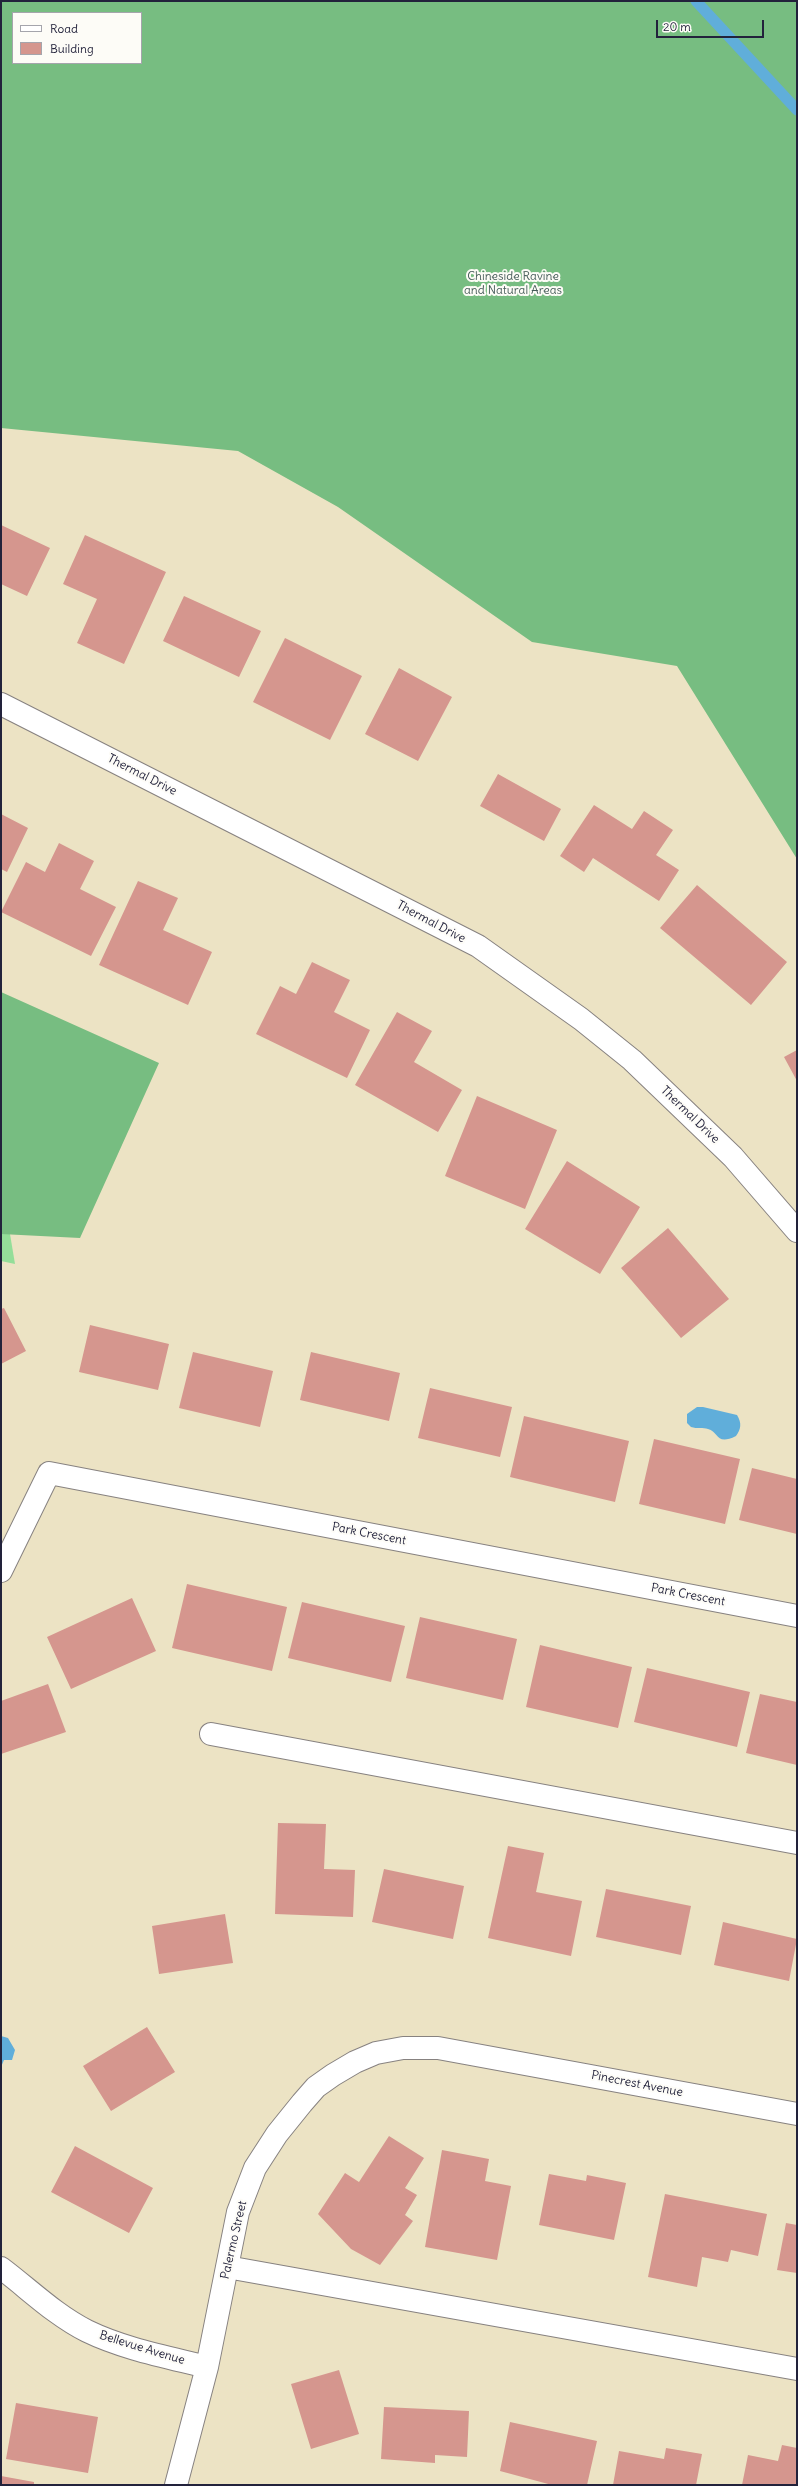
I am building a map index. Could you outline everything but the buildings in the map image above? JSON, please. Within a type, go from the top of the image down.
[{"type":"street","name":"Thermal Drive","points":[[1,704],[478,946],[568,1010],[632,1060],[733,1157],[797,1231]]},
{"type":"street","name":"Park Crescent","points":[[1,1571],[49,1473],[797,1616]]},
{"type":"street","points":[[211,1734],[797,1843]]},
{"type":"street","name":"Palermo Street","points":[[176,2485],[207,2368],[238,2212],[255,2168],[277,2134],[316,2087],[355,2062],[376,2053],[403,2048],[438,2048],[476,2054]]},
{"type":"street","name":"Pinecrest Avenue","points":[[476,2054],[797,2114]]},
{"type":"street","points":[[227,2267],[797,2369]]},
{"type":"street","name":"Bellevue Avenue","points":[[1,2268],[53,2310],[86,2331],[114,2343],[207,2368]]},
{"type":"green space","name":"Chineside Ravine and Natural Areas","points":[[1,1],[797,1],[797,859],[677,666],[532,642],[338,507],[238,451],[1,428]]},
{"type":"green space","points":[[1,992],[159,1063],[80,1238],[1,1234]]},
{"type":"green space","points":[[1,1180],[15,1264],[1,1261]]},
{"type":"water","points":[[697,1407],[737,1415],[740,1421],[740,1426],[736,1436],[725,1440],[721,1439],[708,1429],[691,1427],[687,1423],[687,1414]]},
{"type":"water","points":[[1,2036],[8,2038],[15,2050],[12,2060],[4,2060],[1,2067]]},
{"type":"waterway","points":[[696,1],[797,110]]}]
